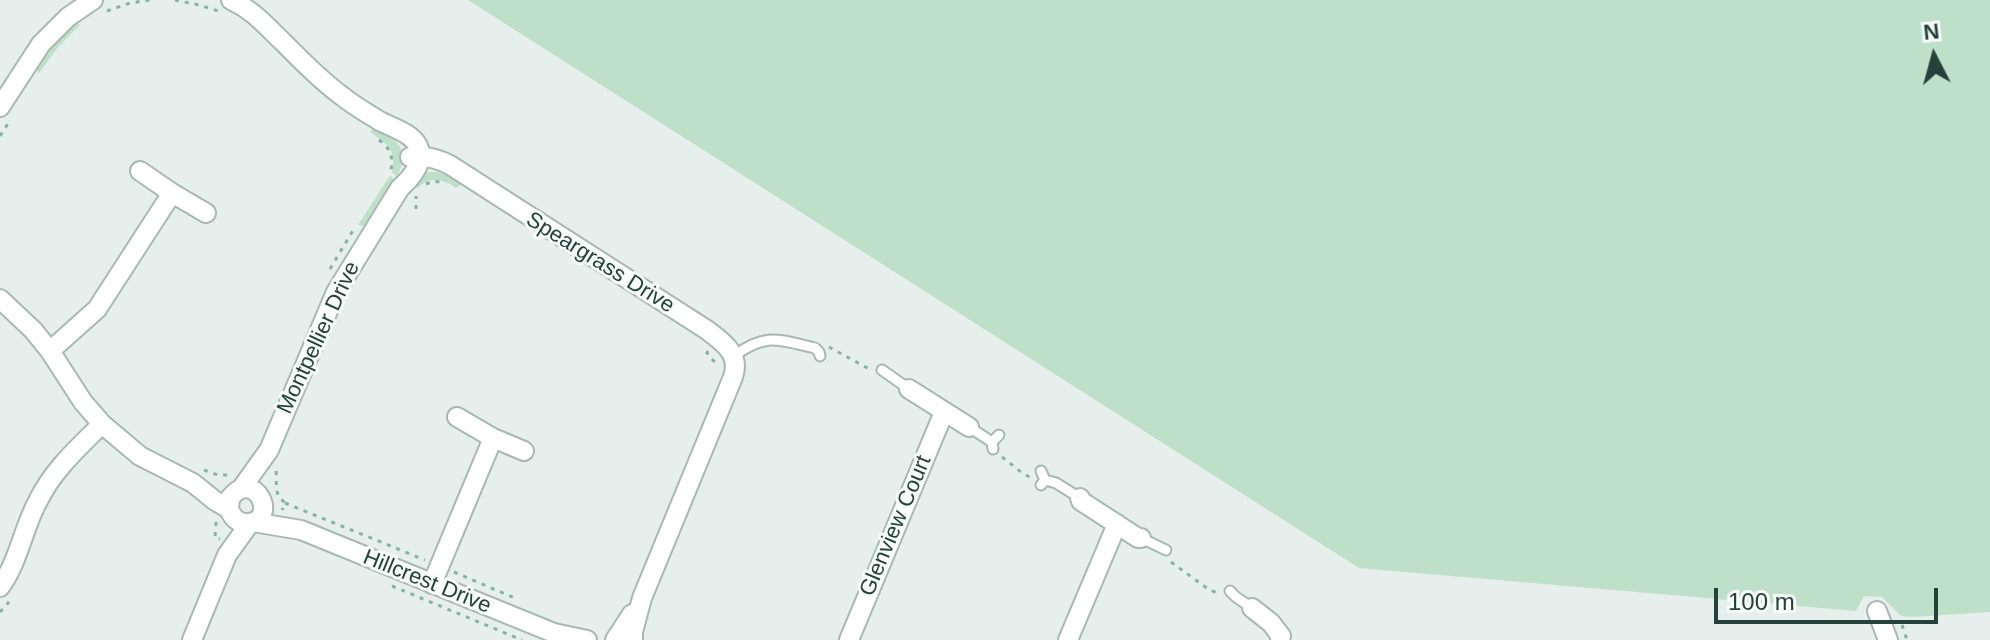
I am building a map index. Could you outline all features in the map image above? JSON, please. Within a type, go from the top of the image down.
[{"type":"street","points":[[231,0],[251,11],[312,72],[379,121],[416,158]]},
{"type":"street","points":[[4,115],[41,44],[68,17],[96,7]]},
{"type":"street","name":"Speargrass Drive","points":[[416,158],[707,330],[734,356]]},
{"type":"street","name":"Montpellier Drive","points":[[263,501],[269,450],[336,292],[416,158]]},
{"type":"street","points":[[140,171],[206,213]]},
{"type":"street","points":[[50,351],[97,309],[172,193]]},
{"type":"street","points":[[0,299],[17,313],[50,351],[83,402],[102,424],[140,456],[195,475],[239,484],[260,495],[262,514],[251,523],[227,555],[192,640]]},
{"type":"street","points":[[633,640],[642,598],[736,369],[734,356]]},
{"type":"street","points":[[909,389],[969,427]]},
{"type":"street","name":"Glenview Court","points":[[849,640],[944,412]]},
{"type":"street","points":[[457,417],[493,438],[524,451]]},
{"type":"street","points":[[5,594],[31,515],[45,488],[68,458],[102,424]]},
{"type":"street","points":[[432,584],[493,438]]},
{"type":"street","name":"Montpellier Drive","points":[[239,484],[269,450]]},
{"type":"street","points":[[195,475],[214,500],[239,522],[251,523]]},
{"type":"street","points":[[227,555],[230,498],[239,484]]},
{"type":"street","points":[[1080,498],[1141,538]]},
{"type":"street","name":"Hillcrest Drive","points":[[263,501],[301,530]]},
{"type":"street","name":"Hillcrest Drive","points":[[251,523],[301,530],[559,637],[587,640]]},
{"type":"street","points":[[1068,640],[1117,524]]},
{"type":"street","points":[[615,640],[642,598]]},
{"type":"street","points":[[1252,608],[1271,623],[1284,639]]},
{"type":"street","points":[[1877,611],[1888,640]]},
{"type":"lane","points":[[734,356],[754,342],[768,339],[818,346]]},
{"type":"lane","points":[[881,369],[909,389]]},
{"type":"lane","points":[[969,427],[995,442]]},
{"type":"lane","points":[[1042,479],[1056,483],[1080,498]]},
{"type":"lane","points":[[1141,538],[1169,552]]},
{"type":"lane","points":[[1217,593],[1230,589],[1252,608]]},
{"type":"path","points":[[96,7],[118,7],[150,0]]},
{"type":"path","points":[[0,136],[4,115]]},
{"type":"path","points":[[421,186],[454,179]]},
{"type":"path","points":[[324,278],[359,220]]},
{"type":"path","points":[[818,346],[881,369]]},
{"type":"path","points":[[995,442],[1021,472],[1042,479]]},
{"type":"path","points":[[195,475],[233,475],[239,484]]},
{"type":"path","points":[[1169,552],[1208,589],[1217,593]]},
{"type":"path","points":[[391,586],[522,640]]},
{"type":"path","points":[[0,612],[5,594]]},
{"type":"green space","points":[[468,0],[1990,0],[1990,612],[1913,617],[1901,616],[1882,597],[1864,596],[1856,611],[1359,568]]},
{"type":"green space","points":[[74,20],[80,25],[39,73],[33,67]]},
{"type":"green space","points":[[375,127],[400,147],[403,159],[397,176],[392,173],[390,148],[370,132]]},
{"type":"green space","points":[[438,172],[463,182],[456,188],[446,182],[432,181],[413,188],[424,173]]},
{"type":"green space","points":[[389,177],[394,180],[365,226],[358,225]]}]
